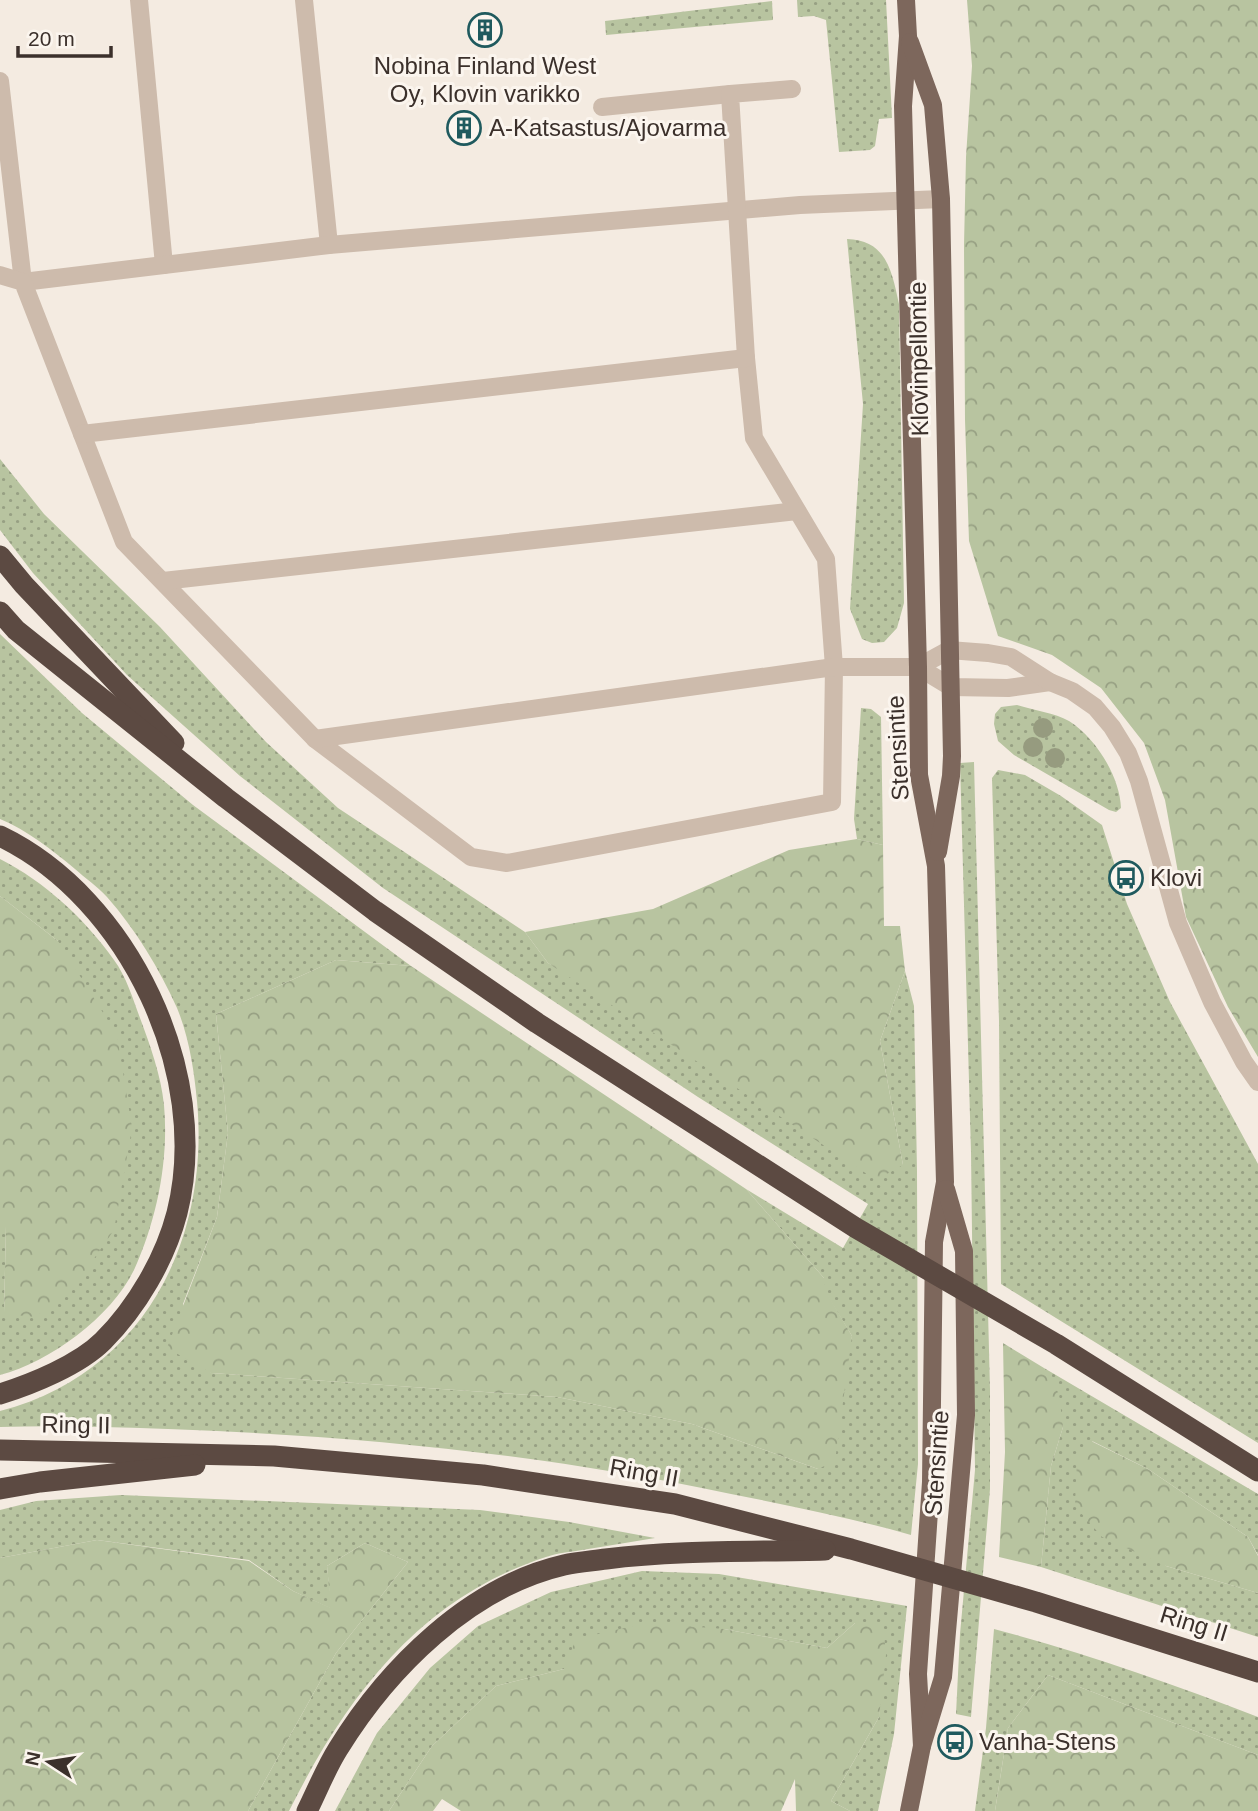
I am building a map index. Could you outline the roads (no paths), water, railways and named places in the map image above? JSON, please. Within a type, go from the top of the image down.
[{"type":"highway","points":[[0,556],[24,586],[226,798]]},
{"type":"highway","points":[[0,612],[16,630],[226,798],[375,911],[527,1016],[856,1227],[1056,1344],[1258,1471]]},
{"type":"highway","points":[[0,836],[44,863],[80,894],[115,933],[139,974],[161,1021],[176,1070],[183,1118],[184,1165],[177,1214],[158,1262],[131,1308],[101,1342],[70,1363],[22,1387],[0,1394]]},
{"type":"highway","name":"Ring II","points":[[0,1450],[274,1456],[483,1475],[675,1504],[851,1549],[1036,1602],[1258,1672]]},
{"type":"highway","points":[[0,1489],[40,1482],[274,1456]]},
{"type":"highway","points":[[307,1811],[337,1750],[397,1669],[437,1631],[520,1580],[564,1565],[644,1554],[851,1549]]},
{"type":"main road","name":"Klovinpellontie","points":[[905,0],[908,36],[903,106],[918,667]]},
{"type":"main road","name":"Klovinpellontie","points":[[908,36],[933,105],[941,199],[950,687]]},
{"type":"main road","name":"Stensintie","points":[[918,667],[919,775],[936,866],[945,1182],[934,1242],[930,1482],[918,1674],[922,1746]]},
{"type":"main road","name":"Stensintie","points":[[936,866],[951,776],[950,687]]},
{"type":"main road","name":"Stensintie","points":[[909,1811],[922,1746],[943,1677],[966,1415],[964,1251],[945,1182]]},
{"type":"street","points":[[139,0],[164,265]]},
{"type":"street","points":[[304,0],[329,245]]},
{"type":"street","points":[[0,81],[23,282],[124,542],[315,739],[471,857],[507,863],[832,802],[834,667],[826,559],[754,438],[746,358],[730,94]]},
{"type":"street","points":[[602,107],[792,89]]},
{"type":"street","points":[[0,275],[23,282],[329,245],[800,205],[941,199]]},
{"type":"street","points":[[82,433],[746,358]]},
{"type":"street","points":[[163,581],[797,511]]},
{"type":"street","points":[[315,739],[834,667],[918,667],[949,650],[1011,657],[1095,707],[1112,727],[1128,753],[1151,820],[1178,923],[1212,1002],[1258,1083]]},
{"type":"street","points":[[918,667],[950,687],[1008,688],[1050,682]]},
{"type":"place","name":"Nobina Finland West Oy, Klovin varikko","points":[[485,30]]},
{"type":"place","name":"A-Katsastus/Ajovarma","points":[[464,128]]},
{"type":"place","name":"Klovi","points":[[1126,878]]},
{"type":"place","name":"Vanha-Stens","points":[[955,1742]]}]
